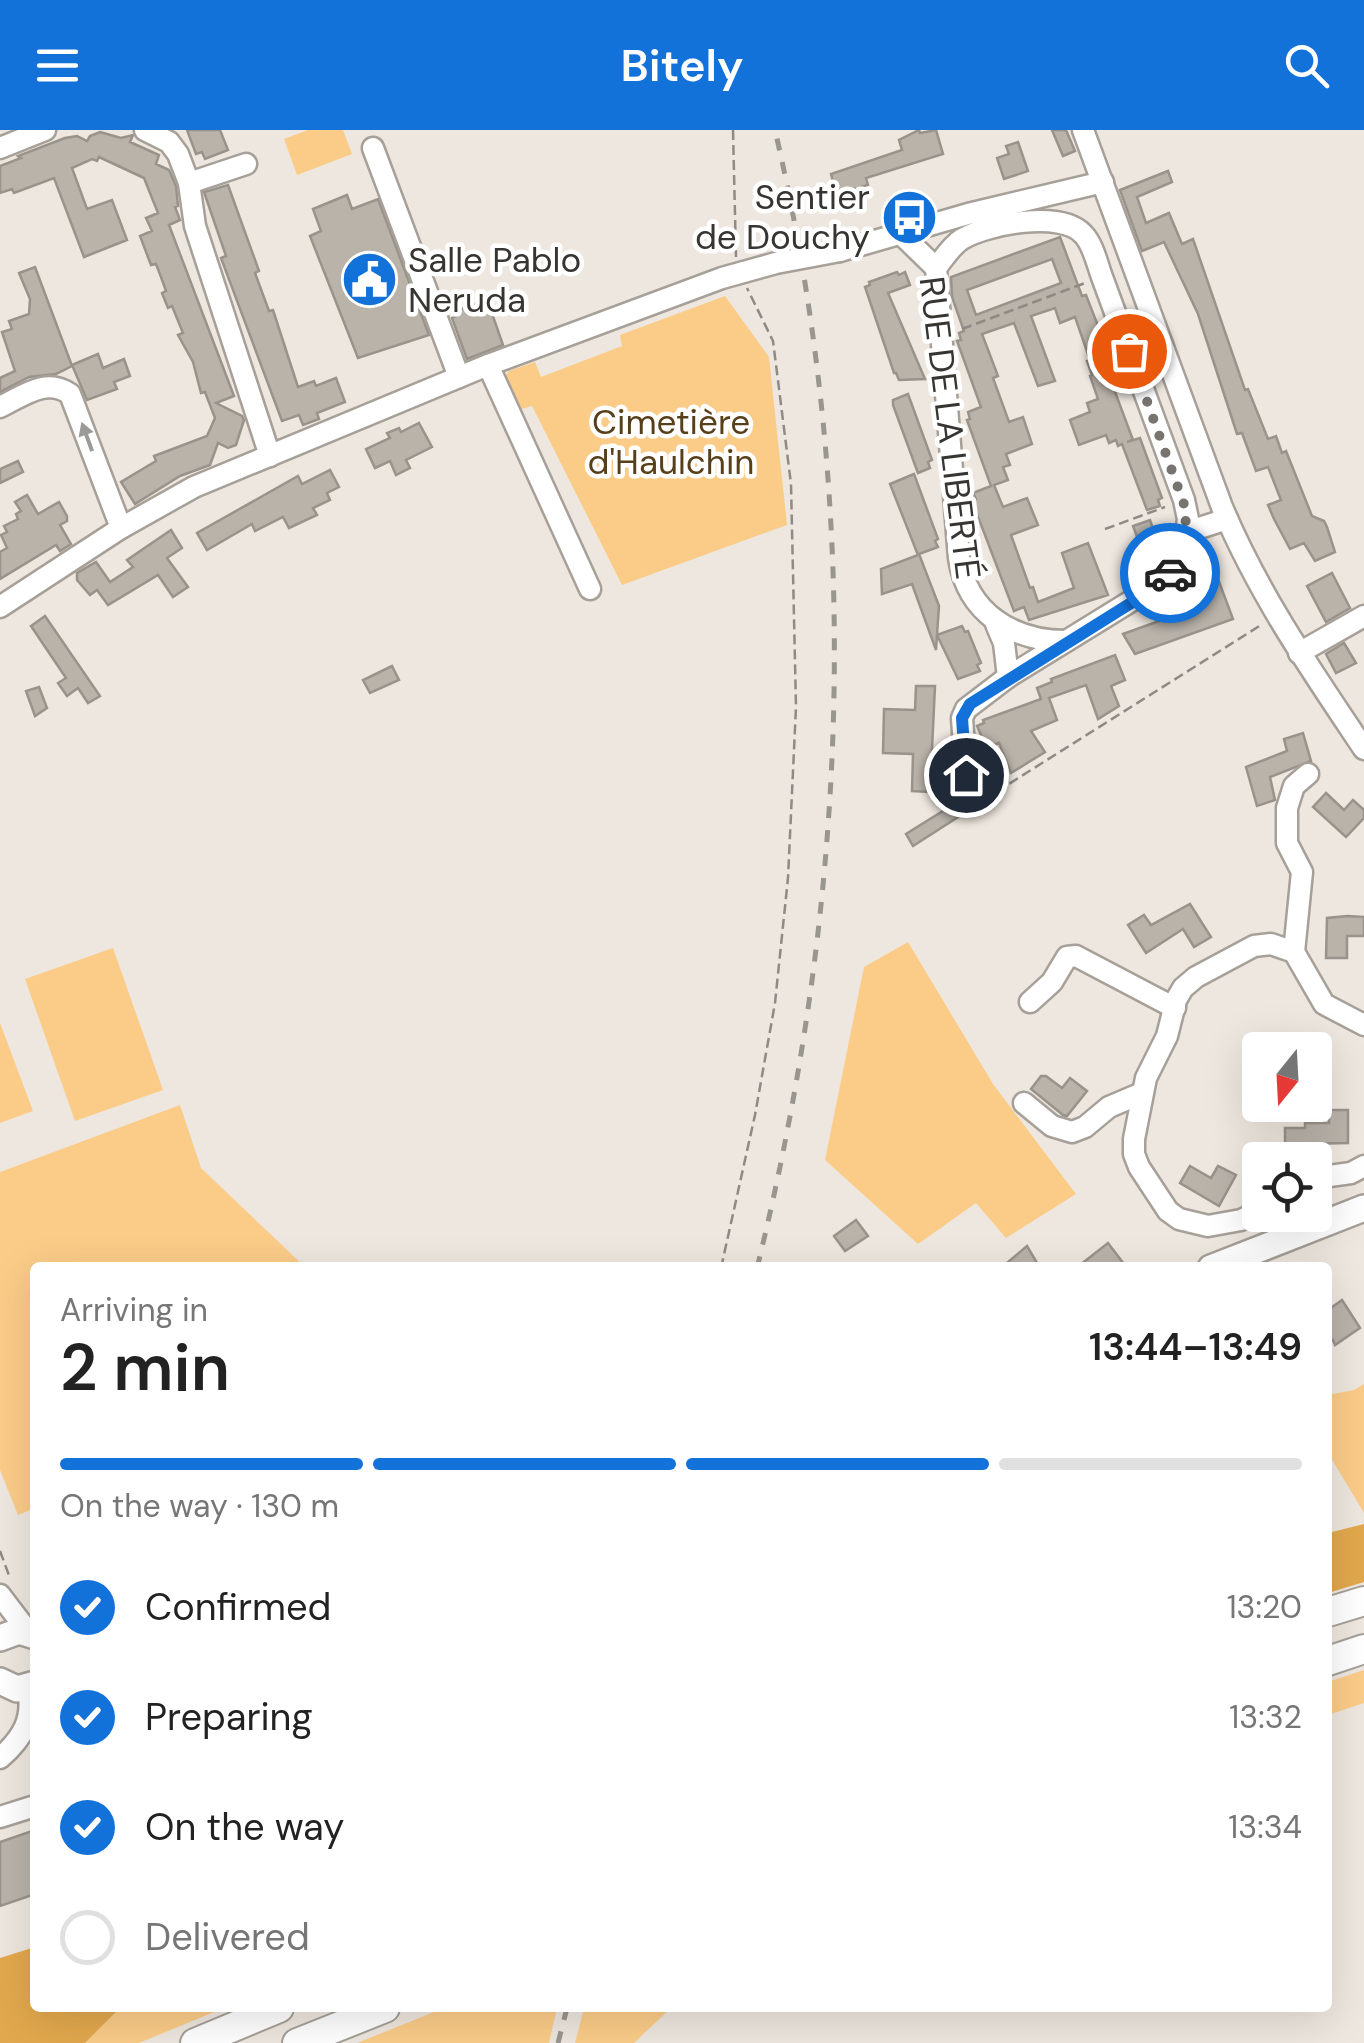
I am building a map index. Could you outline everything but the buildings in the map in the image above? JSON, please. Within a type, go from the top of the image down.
[{"type":"highway","points":[[1332,1611],[1364,1601]]},
{"type":"highway","points":[[1332,1659],[1364,1649]]},
{"type":"highway","points":[[196,2043],[270,2012]]},
{"type":"highway","points":[[297,2043],[374,2012]]},
{"type":"main road","points":[[1226,1262],[1364,1208]]},
{"type":"main road","points":[[1239,1262],[1364,1223]]},
{"type":"main road","points":[[0,1638],[16,1631],[30,1634]]},
{"type":"street","points":[[0,148],[46,130]]},
{"type":"street","points":[[145,130],[175,147],[189,183],[194,226],[270,456]]},
{"type":"street","points":[[1084,130],[1250,573],[1364,748]]},
{"type":"street","points":[[374,148],[459,377]]},
{"type":"street","points":[[189,183],[246,164]]},
{"type":"street","points":[[0,607],[184,492],[488,364],[738,272],[840,251],[968,214],[1102,182]]},
{"type":"street","points":[[936,268],[966,237],[1017,224],[1052,220],[1068,224],[1086,236],[1184,500],[1187,532],[1178,560],[1162,582],[970,704],[963,713],[966,775]]},
{"type":"street","name":"RUE DE LA LIBERTÉ","points":[[901,234],[936,268],[960,568],[969,592],[996,624],[1004,643],[1008,677]]},
{"type":"street","points":[[488,364],[590,589]]},
{"type":"street","points":[[0,407],[46,386],[59,387],[70,394],[121,528]]},
{"type":"street","points":[[1187,532],[1227,519]]},
{"type":"street","points":[[1299,652],[1364,616]]},
{"type":"street","name":"RUE DE LA LIBERTÉ","points":[[996,624],[1030,637],[1066,641]]},
{"type":"street","points":[[1308,774],[1294,786],[1287,808],[1287,843],[1302,872],[1294,952],[1324,1004],[1359,1022],[1364,996]]},
{"type":"street","points":[[1242,1220],[1208,1226],[1186,1222],[1168,1211],[1134,1154],[1142,1093],[1179,995],[1189,982],[1246,950],[1271,944],[1294,952]]},
{"type":"street","points":[[1030,1002],[1052,982],[1068,957],[1076,956],[1175,1008]]},
{"type":"street","points":[[1024,1103],[1052,1126],[1072,1132],[1085,1128],[1109,1107],[1142,1093]]},
{"type":"street","points":[[1332,1176],[1364,1166]]},
{"type":"street","points":[[0,1596],[30,1632]]},
{"type":"street","points":[[0,1758],[18,1742],[26,1727],[30,1706],[15,1686]]},
{"type":"street","points":[[0,1817],[30,1808]]},
{"type":"path","points":[[722,1262],[775,1003],[788,878],[796,690],[794,514],[775,352],[770,332],[738,272],[734,239],[734,130]]},
{"type":"path","points":[[941,336],[1102,277]]},
{"type":"path","points":[[1105,529],[1184,500]]},
{"type":"path","points":[[966,775],[956,792],[966,810],[1275,616]]},
{"type":"green space","points":[[308,130],[343,130],[352,154],[297,175],[284,139]]},
{"type":"green space","name":"Cimetière d'Haulchin","points":[[725,296],[769,357],[787,525],[622,585],[532,406],[518,410],[504,378],[509,371],[535,362],[541,377],[622,346],[620,335]]},
{"type":"green space","points":[[908,942],[993,1084],[1076,1194],[1006,1238],[976,1203],[918,1244],[825,1160],[864,967]]},
{"type":"green space","points":[[113,948],[163,1090],[75,1121],[25,979]]},
{"type":"green space","points":[[0,1023],[33,1111],[0,1123]]},
{"type":"green space","points":[[180,1105],[201,1168],[300,1262],[30,1262],[30,1510],[18,1515],[0,1470],[0,1172]]},
{"type":"green space","points":[[1364,1384],[1364,1513],[1332,1460],[1332,1394]]},
{"type":"green space","points":[[1364,1670],[1364,1703],[1332,1714],[1332,1681]]},
{"type":"green space","points":[[116,2012],[214,2012],[139,2043],[85,2043]]},
{"type":"green space","points":[[434,2012],[556,2012],[549,2043],[357,2043]]},
{"type":"green space","points":[[583,2012],[667,2012],[634,2043],[575,2043]]},
{"type":"shaded area","points":[[1364,1524],[1364,1582],[1332,1592],[1332,1532]]},
{"type":"shaded area","points":[[30,1949],[30,2012],[116,2012],[85,2043],[0,2043],[0,1958]]},
{"type":"railway","points":[[758,1262],[788,1126],[811,985],[827,842],[834,700],[832,558],[822,415],[803,273],[775,130]]},
{"type":"railway","points":[[558,2043],[566,2012]]},
{"type":"way so far","points":[[1129,351],[1188,518],[1185,542],[1170,573]]},
{"type":"place","name":"Sentier de Douchy","points":[[909,217]]},
{"type":"place","name":"Salle Pablo Neruda","points":[[369,280]]},
{"type":"route","points":[[966,775],[962,718],[970,704],[1147,593],[1170,573]]}]
